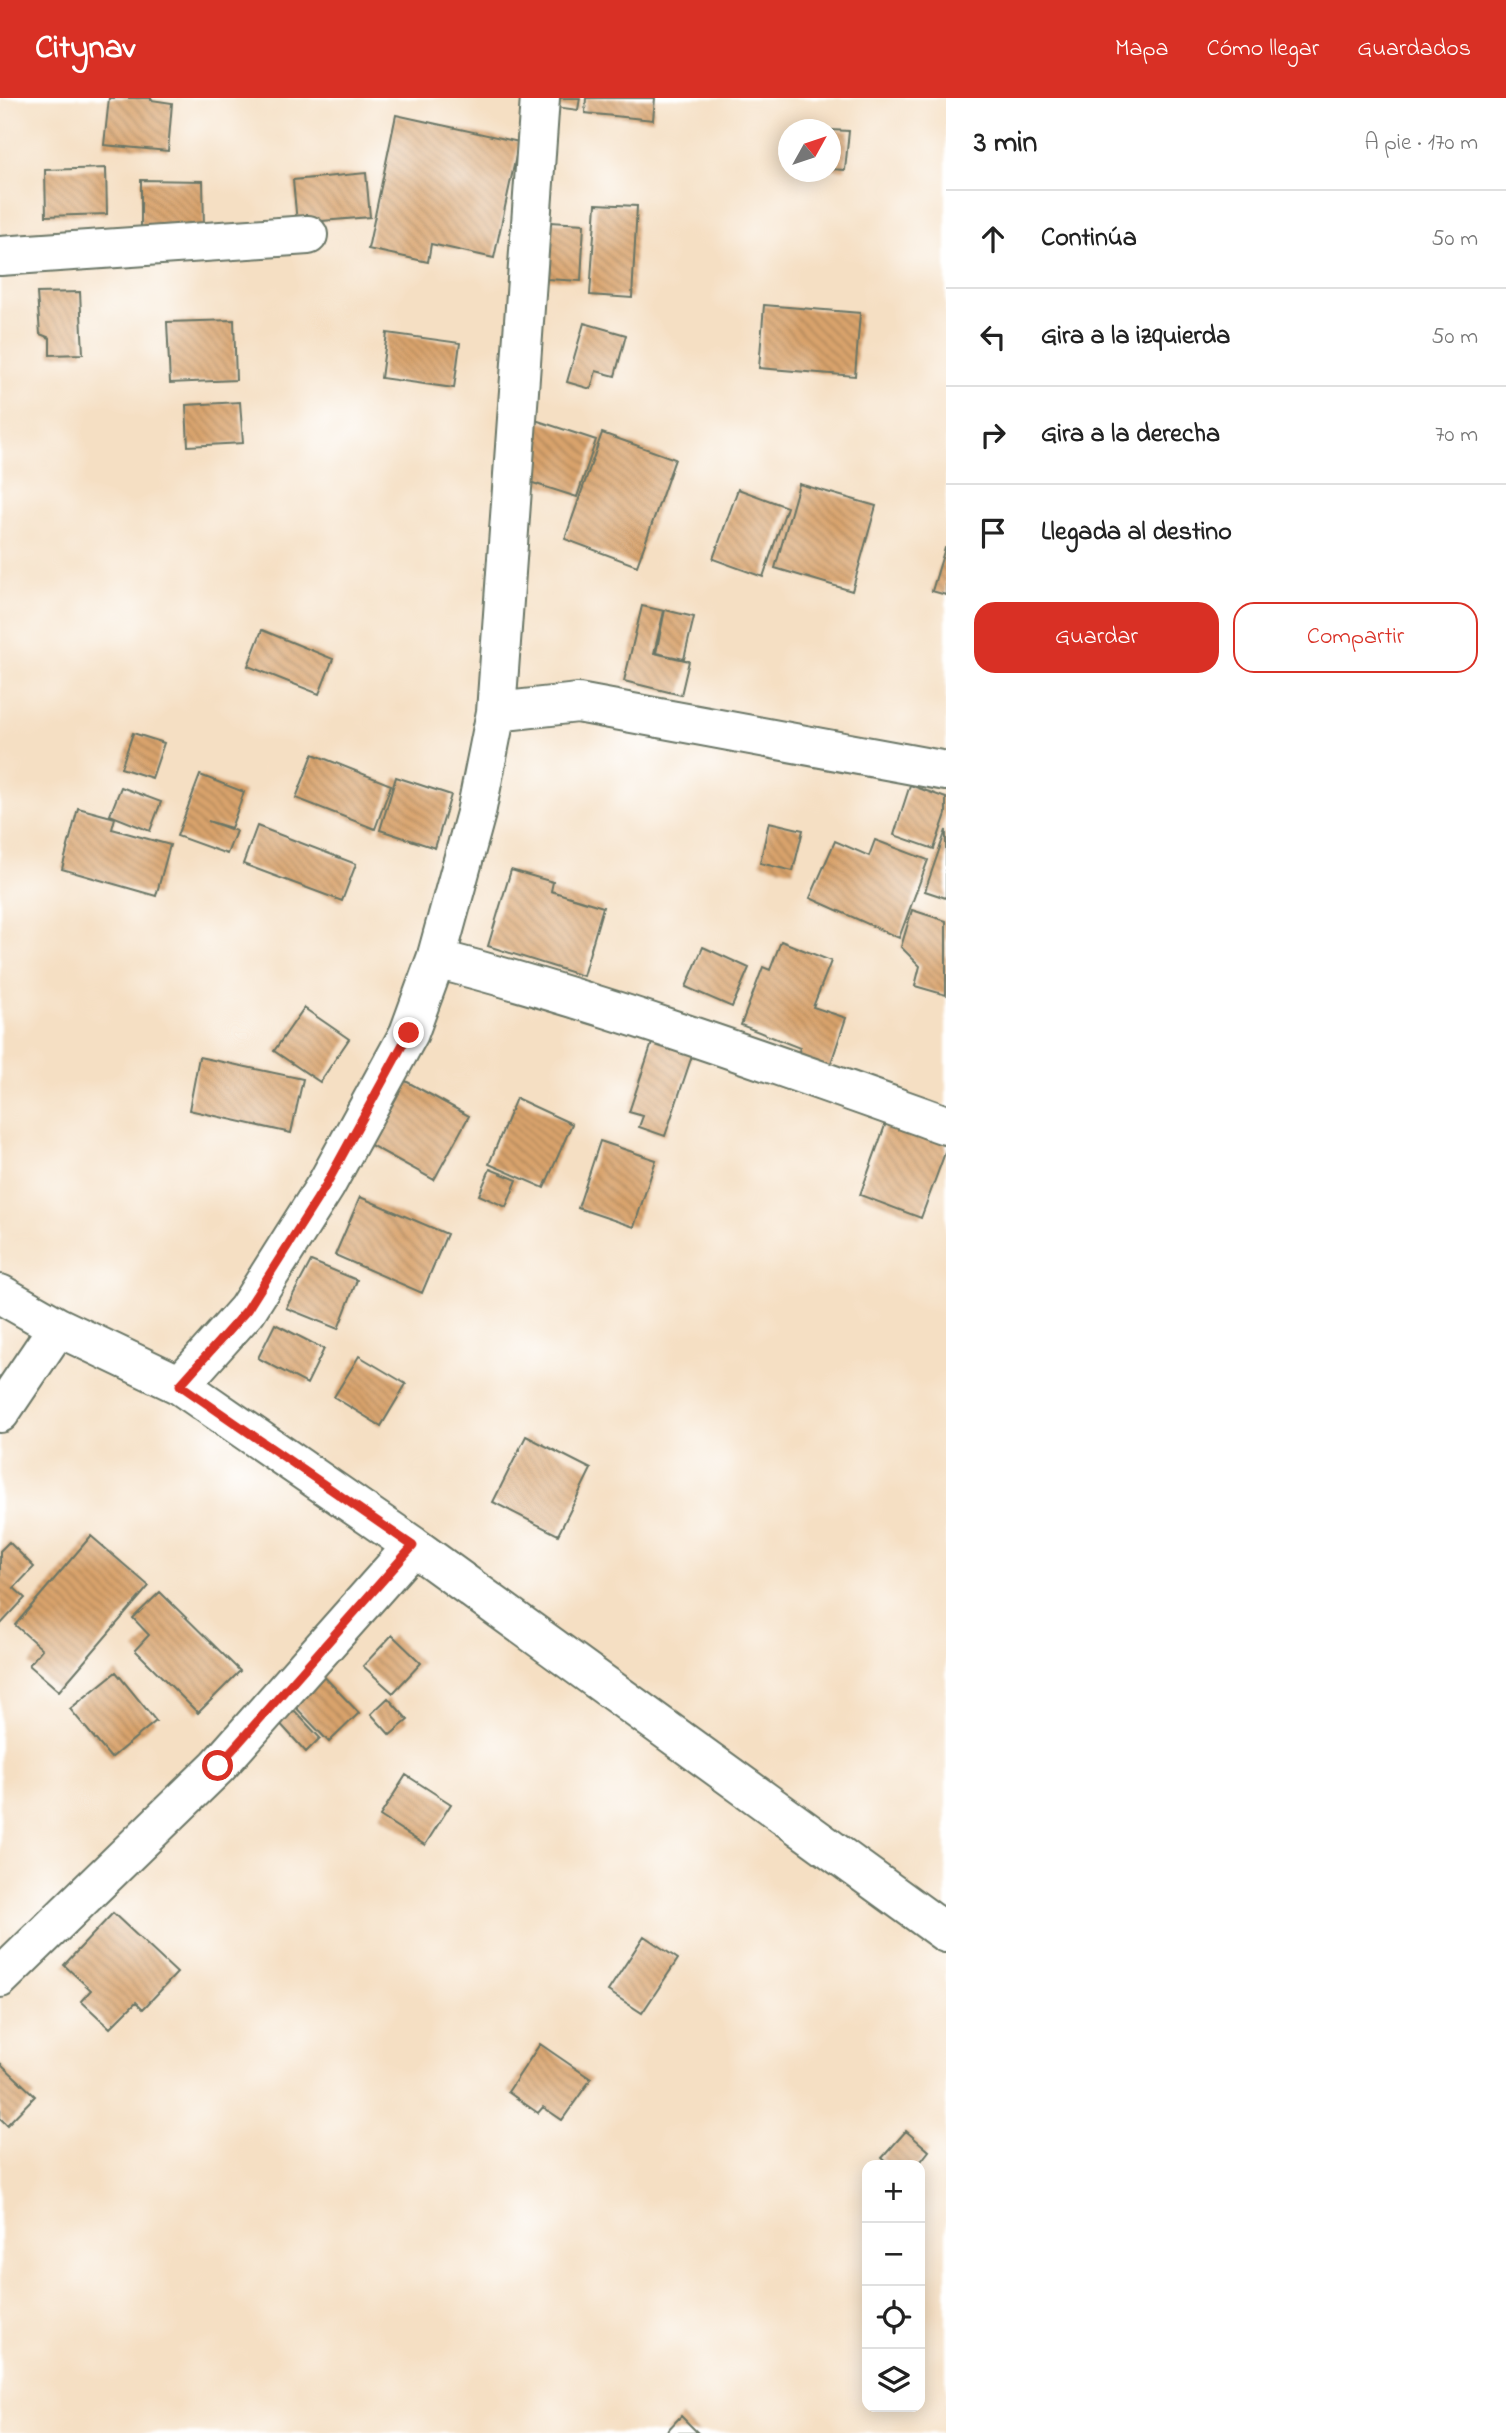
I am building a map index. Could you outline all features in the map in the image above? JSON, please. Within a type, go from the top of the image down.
[{"type":"street","points":[[180,1385],[247,1310],[326,1185],[409,1033],[436,959],[476,813],[496,712],[540,98]]},
{"type":"street","points":[[0,256],[308,235]]},
{"type":"street","points":[[496,712],[579,703],[946,771]]},
{"type":"street","points":[[436,959],[533,984],[686,1032],[946,1125]]},
{"type":"street","points":[[0,1294],[58,1327],[180,1385],[413,1546],[946,1933]]},
{"type":"street","points":[[0,1413],[58,1327]]},
{"type":"street","points":[[0,1978],[218,1766],[413,1546]]},
{"type":"building","points":[[109,98],[151,98],[172,103],[168,151],[104,145]]},
{"type":"building","points":[[548,98],[580,98],[578,110],[547,106]]},
{"type":"building","points":[[586,98],[655,98],[653,120],[585,113]]},
{"type":"building","points":[[396,115],[519,142],[494,258],[431,244],[428,262],[368,249]]},
{"type":"building","points":[[841,131],[849,131],[845,170],[841,170]]},
{"type":"building","points":[[106,168],[107,214],[46,216],[45,170]]},
{"type":"building","points":[[366,173],[370,217],[297,223],[293,180]]},
{"type":"building","points":[[141,180],[203,181],[204,227],[141,227]]},
{"type":"building","points":[[596,204],[637,206],[632,298],[590,295]]},
{"type":"building","points":[[549,222],[584,224],[581,281],[547,279]]},
{"type":"building","points":[[80,292],[83,354],[50,355],[50,338],[40,334],[37,293]]},
{"type":"building","points":[[764,305],[860,313],[855,376],[759,368]]},
{"type":"building","points":[[234,320],[236,380],[170,383],[167,322]]},
{"type":"building","points":[[584,323],[626,335],[615,376],[596,371],[591,389],[567,382]]},
{"type":"building","points":[[387,333],[460,343],[454,388],[381,378]]},
{"type":"building","points":[[240,402],[243,443],[188,446],[186,405]]},
{"type":"building","points":[[532,419],[596,440],[577,497],[514,477]]},
{"type":"building","points":[[602,433],[675,459],[637,566],[565,539]]},
{"type":"building","points":[[799,484],[876,506],[852,591],[775,568]]},
{"type":"building","points":[[738,489],[787,507],[763,577],[713,559]]},
{"type":"building","points":[[946,548],[946,595],[932,591]]},
{"type":"building","points":[[642,606],[664,611],[654,653],[689,661],[681,695],[624,681]]},
{"type":"building","points":[[665,610],[694,617],[684,659],[656,653]]},
{"type":"building","points":[[262,630],[333,659],[319,694],[248,666]]},
{"type":"building","points":[[133,733],[164,743],[152,778],[121,768]]},
{"type":"building","points":[[313,754],[391,785],[375,829],[296,798]]},
{"type":"building","points":[[200,775],[244,792],[231,828],[208,821],[236,831],[227,854],[177,836]]},
{"type":"building","points":[[396,777],[451,795],[435,848],[380,830]]},
{"type":"building","points":[[910,785],[946,798],[946,814],[934,849],[894,835]]},
{"type":"building","points":[[121,787],[161,802],[150,831],[110,815]]},
{"type":"building","points":[[78,808],[115,818],[112,829],[170,845],[156,896],[62,869]]},
{"type":"building","points":[[769,822],[803,830],[793,871],[760,863]]},
{"type":"building","points":[[257,826],[356,864],[342,901],[243,864]]},
{"type":"building","points":[[946,830],[946,898],[925,891]]},
{"type":"building","points":[[875,840],[928,860],[899,938],[810,898],[835,841],[869,856]]},
{"type":"building","points":[[511,870],[553,882],[551,891],[603,907],[583,976],[488,946]]},
{"type":"building","points":[[912,910],[946,921],[946,995],[915,986],[920,966],[901,947]]},
{"type":"building","points":[[781,941],[831,961],[813,1007],[846,1018],[829,1069],[797,1058],[800,1048],[741,1025],[763,967],[770,970]]},
{"type":"building","points":[[703,947],[749,968],[732,1007],[686,987]]},
{"type":"building","points":[[304,1008],[349,1039],[320,1082],[274,1051]]},
{"type":"building","points":[[654,1037],[694,1050],[665,1136],[639,1127],[643,1116],[629,1112]]},
{"type":"building","points":[[199,1057],[303,1079],[291,1133],[189,1110]]},
{"type":"building","points":[[402,1079],[469,1116],[434,1180],[367,1143]]},
{"type":"building","points":[[516,1098],[572,1124],[544,1188],[489,1164]]},
{"type":"building","points":[[887,1120],[946,1141],[946,1150],[921,1218],[860,1195]]},
{"type":"building","points":[[600,1141],[656,1160],[634,1227],[578,1208]]},
{"type":"building","points":[[490,1169],[517,1180],[506,1207],[479,1195]]},
{"type":"building","points":[[360,1197],[447,1234],[422,1293],[335,1255]]},
{"type":"building","points":[[311,1261],[357,1280],[338,1329],[286,1308]]},
{"type":"building","points":[[275,1324],[324,1349],[307,1384],[258,1358]]},
{"type":"building","points":[[359,1356],[406,1384],[381,1426],[334,1397]]},
{"type":"building","points":[[526,1436],[591,1469],[558,1535],[493,1502]]},
{"type":"building","points":[[91,1536],[149,1586],[59,1691],[29,1665],[42,1649],[15,1625]]},
{"type":"building","points":[[9,1542],[34,1567],[14,1588],[25,1598],[0,1625],[0,1551]]},
{"type":"building","points":[[160,1592],[240,1671],[198,1713],[135,1650],[149,1635],[133,1618]]},
{"type":"building","points":[[392,1635],[421,1663],[393,1693],[363,1666]]},
{"type":"building","points":[[315,1667],[359,1713],[329,1742],[285,1696]]},
{"type":"building","points":[[116,1672],[156,1721],[111,1758],[70,1709]]},
{"type":"building","points":[[388,1698],[408,1720],[390,1735],[371,1714]]},
{"type":"building","points":[[291,1707],[320,1738],[306,1752],[277,1720]]},
{"type":"building","points":[[406,1775],[451,1804],[425,1845],[380,1816]]},
{"type":"building","points":[[113,1913],[177,1973],[143,2009],[136,2002],[110,2028],[81,2001],[91,1990],[64,1965]]},
{"type":"building","points":[[644,1936],[678,1959],[642,2013],[608,1991]]},
{"type":"building","points":[[540,2044],[591,2079],[562,2120],[543,2107],[538,2113],[508,2092]]},
{"type":"building","points":[[0,2063],[35,2096],[7,2125],[0,2118]]},
{"type":"building","points":[[906,2131],[929,2151],[922,2160],[882,2158]]},
{"type":"building","points":[[681,2416],[698,2433],[665,2433]]},
{"type":"route","points":[[218,1766],[413,1546],[180,1385],[247,1310],[326,1185],[409,1033]]}]
